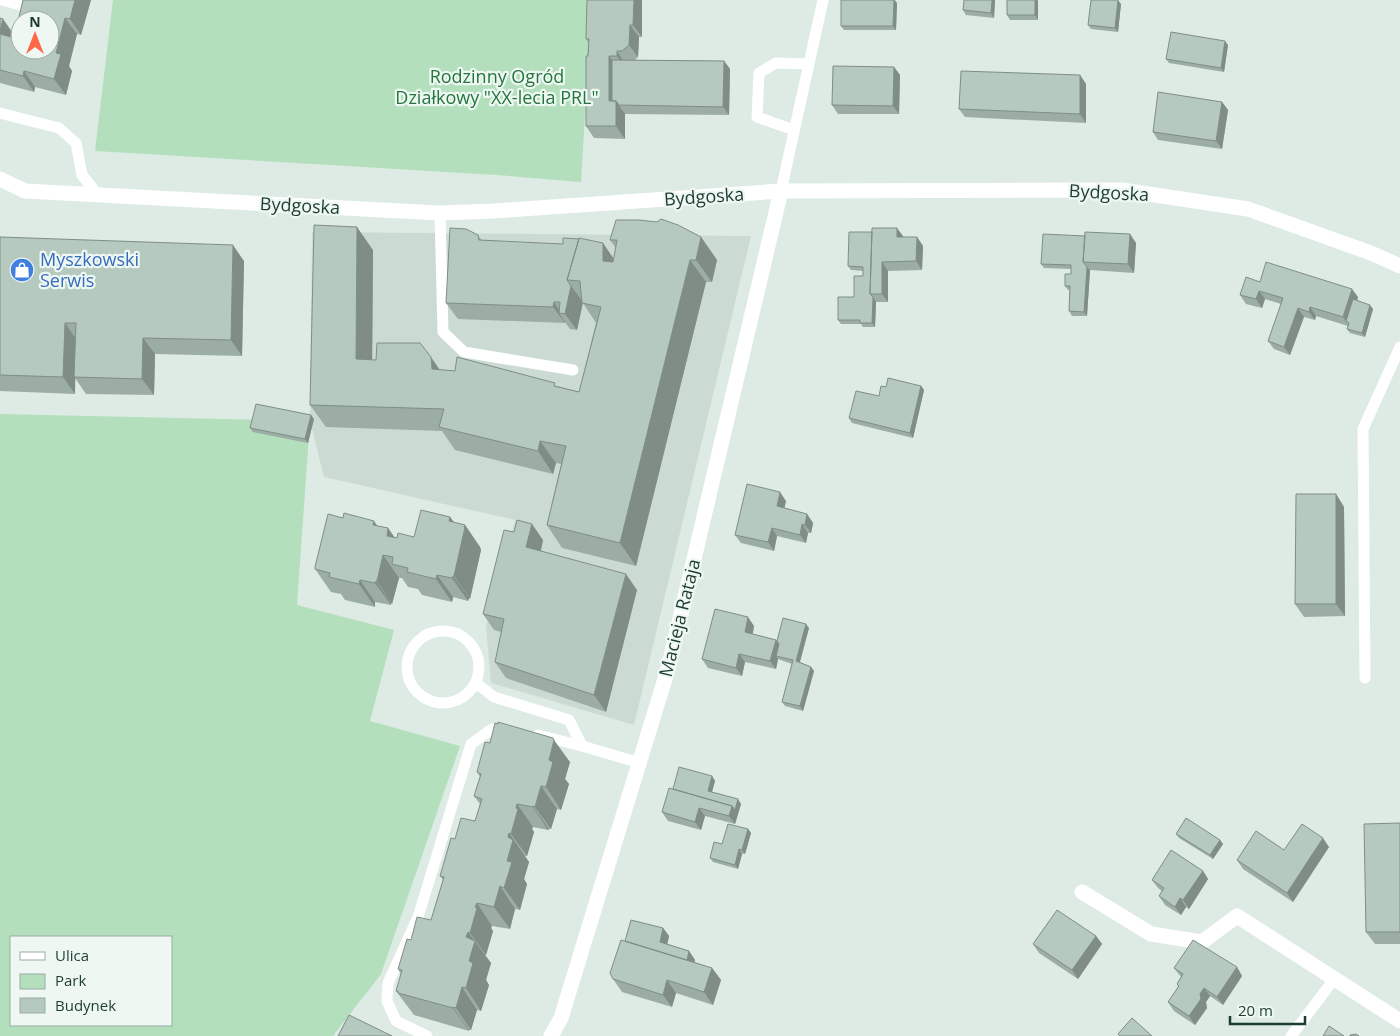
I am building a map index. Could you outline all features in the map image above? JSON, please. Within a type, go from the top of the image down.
[{"type":"street","name":"Bydgoska","points":[[0,179],[25,191],[440,212],[494,211],[781,191],[1122,190],[1248,209],[1371,253],[1400,266]]},
{"type":"street","name":"Macieja Rataja","points":[[551,1036],[561,1018],[668,669],[781,191]]},
{"type":"street","points":[[1082,892],[1151,934],[1202,942],[1237,916],[1400,1021]]},
{"type":"lane","points":[[2,0],[24,6]]},
{"type":"lane","points":[[781,191],[823,0]]},
{"type":"lane","points":[[794,130],[758,117],[760,73],[776,64],[809,64]]},
{"type":"lane","points":[[0,113],[59,128],[76,143],[82,175],[98,195]]},
{"type":"lane","points":[[440,212],[443,332],[464,352],[573,370]]},
{"type":"lane","points":[[1366,678],[1363,429],[1400,347]]},
{"type":"lane","points":[[444,630],[456,632],[467,639],[475,649],[479,660],[479,672],[476,683],[459,700],[448,703],[425,699],[416,692],[406,671],[407,658],[412,647],[420,638],[432,632],[444,630]]},
{"type":"lane","points":[[476,683],[494,698],[569,720],[582,746]]},
{"type":"lane","points":[[427,1036],[396,1020],[387,1001],[388,983],[418,917],[471,744],[492,729],[524,732],[640,763]]},
{"type":"lane","points":[[1291,1036],[1335,978]]},
{"type":"shaded area","points":[[312,232],[751,236],[634,725],[491,683],[486,627],[515,520],[324,477],[310,421]]},
{"type":"green space","name":"Rodzinny Ogród Działkowy \"XX-lecia PRL\"","points":[[113,0],[592,0],[581,182],[497,175],[95,151]]},
{"type":"green space","points":[[0,414],[310,421],[297,605],[394,630],[370,721],[460,746],[381,974],[333,1036],[0,1036]]},
{"type":"building","points":[[23,0],[75,0],[70,19],[65,18],[60,37],[60,10],[21,10]]},
{"type":"building","points":[[587,0],[634,0],[633,25],[630,25],[629,45],[622,51],[617,51],[617,56],[609,56],[609,101],[616,101],[616,126],[586,126],[586,56],[588,56],[589,39],[586,39]]},
{"type":"building","points":[[841,0],[894,0],[893,26],[841,26]]},
{"type":"building","points":[[964,0],[992,0],[991,13],[963,10]]},
{"type":"building","points":[[1007,0],[1035,0],[1035,15],[1007,15]]},
{"type":"building","points":[[1091,0],[1118,0],[1115,28],[1088,25]]},
{"type":"building","points":[[0,18],[3,19],[0,31]]},
{"type":"building","points":[[1171,32],[1225,41],[1221,68],[1166,59]]},
{"type":"building","points":[[0,34],[10,37],[10,60],[59,60],[54,79],[24,71],[23,76],[0,70]]},
{"type":"building","points":[[612,60],[724,61],[723,107],[619,105],[616,101],[612,101]]},
{"type":"building","points":[[833,66],[894,67],[893,106],[832,105]]},
{"type":"building","points":[[961,71],[1080,75],[1080,114],[959,109]]},
{"type":"building","points":[[1158,92],[1222,102],[1216,141],[1153,132]]},
{"type":"building","points":[[661,219],[678,225],[701,237],[696,260],[690,260],[620,543],[547,525],[566,446],[540,441],[538,451],[439,427],[444,409],[310,405],[314,225],[357,227],[356,359],[376,360],[377,343],[420,343],[431,357],[432,369],[455,371],[457,357],[555,383],[554,386],[579,392],[601,307],[582,303],[580,281],[567,280],[579,238],[603,243],[603,261],[613,262],[617,240],[610,240],[616,220],[657,222]]},
{"type":"building","points":[[450,228],[466,229],[478,235],[479,240],[563,244],[563,238],[579,239],[567,280],[571,286],[565,314],[559,313],[560,302],[554,302],[553,307],[446,303]]},
{"type":"building","points":[[872,228],[897,228],[897,237],[917,237],[916,261],[882,262],[882,294],[870,294]]},
{"type":"building","points":[[849,232],[872,232],[870,294],[873,297],[872,323],[860,323],[860,320],[838,320],[838,297],[854,297],[854,276],[863,276],[863,267],[848,266]]},
{"type":"building","points":[[1085,232],[1130,234],[1128,264],[1083,262]]},
{"type":"building","points":[[1043,234],[1085,236],[1083,262],[1087,267],[1084,312],[1069,311],[1070,286],[1065,286],[1065,274],[1071,274],[1071,265],[1041,264]]},
{"type":"building","points":[[0,237],[233,245],[231,340],[143,338],[142,379],[74,377],[76,323],[65,323],[63,377],[0,375]]},
{"type":"building","points":[[1266,262],[1352,289],[1343,317],[1310,307],[1309,312],[1298,308],[1284,347],[1268,341],[1283,298],[1259,291],[1256,299],[1240,295],[1246,277],[1260,282]]},
{"type":"building","points":[[1353,299],[1370,305],[1362,333],[1347,329],[1349,323],[1346,321]]},
{"type":"building","points":[[888,378],[921,386],[910,433],[849,418],[856,391],[879,396],[881,386],[886,387]]},
{"type":"building","points":[[256,404],[311,415],[305,439],[250,428]]},
{"type":"building","points":[[747,484],[780,492],[777,506],[807,514],[805,525],[802,524],[800,535],[772,528],[768,542],[735,535]]},
{"type":"building","points":[[1296,494],[1336,494],[1336,604],[1295,604]]},
{"type":"building","points":[[421,510],[450,517],[449,521],[465,525],[452,578],[437,575],[436,579],[407,572],[408,568],[392,564],[393,557],[383,555],[375,583],[360,580],[359,584],[329,577],[330,573],[315,569],[328,514],[343,518],[344,513],[374,521],[373,525],[388,528],[387,536],[397,538],[398,533],[414,537]]},
{"type":"building","points":[[517,520],[532,524],[526,547],[626,574],[594,695],[495,662],[504,619],[483,614],[504,530],[514,532]]},
{"type":"building","points":[[715,609],[748,617],[745,632],[776,640],[770,661],[739,654],[736,668],[702,659]]},
{"type":"building","points":[[783,618],[806,624],[796,661],[811,667],[800,706],[782,702],[793,660],[776,656],[779,644],[777,641]]},
{"type":"building","points":[[498,722],[553,738],[549,760],[553,762],[546,787],[541,786],[535,807],[517,804],[516,808],[518,809],[511,834],[509,833],[508,837],[513,840],[507,861],[512,862],[504,888],[500,886],[494,907],[477,903],[475,907],[477,908],[470,933],[468,932],[466,937],[475,941],[469,961],[473,963],[466,988],[462,987],[456,1008],[453,1008],[398,993],[396,991],[402,970],[398,969],[407,939],[411,940],[417,917],[431,920],[444,877],[440,876],[451,838],[455,839],[461,818],[475,821],[482,799],[474,796],[481,774],[477,772],[485,742],[490,743],[495,723],[498,724]]},
{"type":"building","points":[[679,767],[712,776],[708,791],[738,799],[735,810],[732,806],[673,789]]},
{"type":"building","points":[[669,788],[732,806],[729,816],[699,808],[695,822],[662,812]]},
{"type":"building","points":[[1186,818],[1220,840],[1210,855],[1176,834]]},
{"type":"building","points":[[1400,823],[1400,932],[1366,932],[1364,824]]},
{"type":"building","points":[[728,824],[748,829],[742,850],[739,849],[735,865],[710,858],[714,842],[722,844]]},
{"type":"building","points":[[1302,824],[1323,838],[1287,893],[1237,860],[1256,831],[1284,850]]},
{"type":"building","points":[[1171,850],[1203,871],[1183,900],[1180,898],[1175,907],[1159,896],[1164,888],[1152,880]]},
{"type":"building","points":[[1057,910],[1096,936],[1072,970],[1033,944]]},
{"type":"building","points":[[631,920],[663,928],[660,942],[689,951],[687,960],[625,941]]},
{"type":"building","points":[[621,940],[712,968],[704,992],[667,980],[663,995],[613,979],[610,973]]},
{"type":"building","points":[[1193,940],[1237,967],[1217,997],[1204,988],[1200,994],[1201,999],[1189,1016],[1168,1002],[1179,986],[1177,984],[1183,974],[1174,968]]},
{"type":"building","points":[[349,1015],[392,1036],[338,1036]]},
{"type":"building","points":[[1132,1018],[1152,1036],[1120,1036],[1118,1034]]},
{"type":"building","points":[[1329,1026],[1344,1036],[1323,1036]]},
{"type":"place","name":"Myszkowski Serwis","points":[[22,270]]}]
